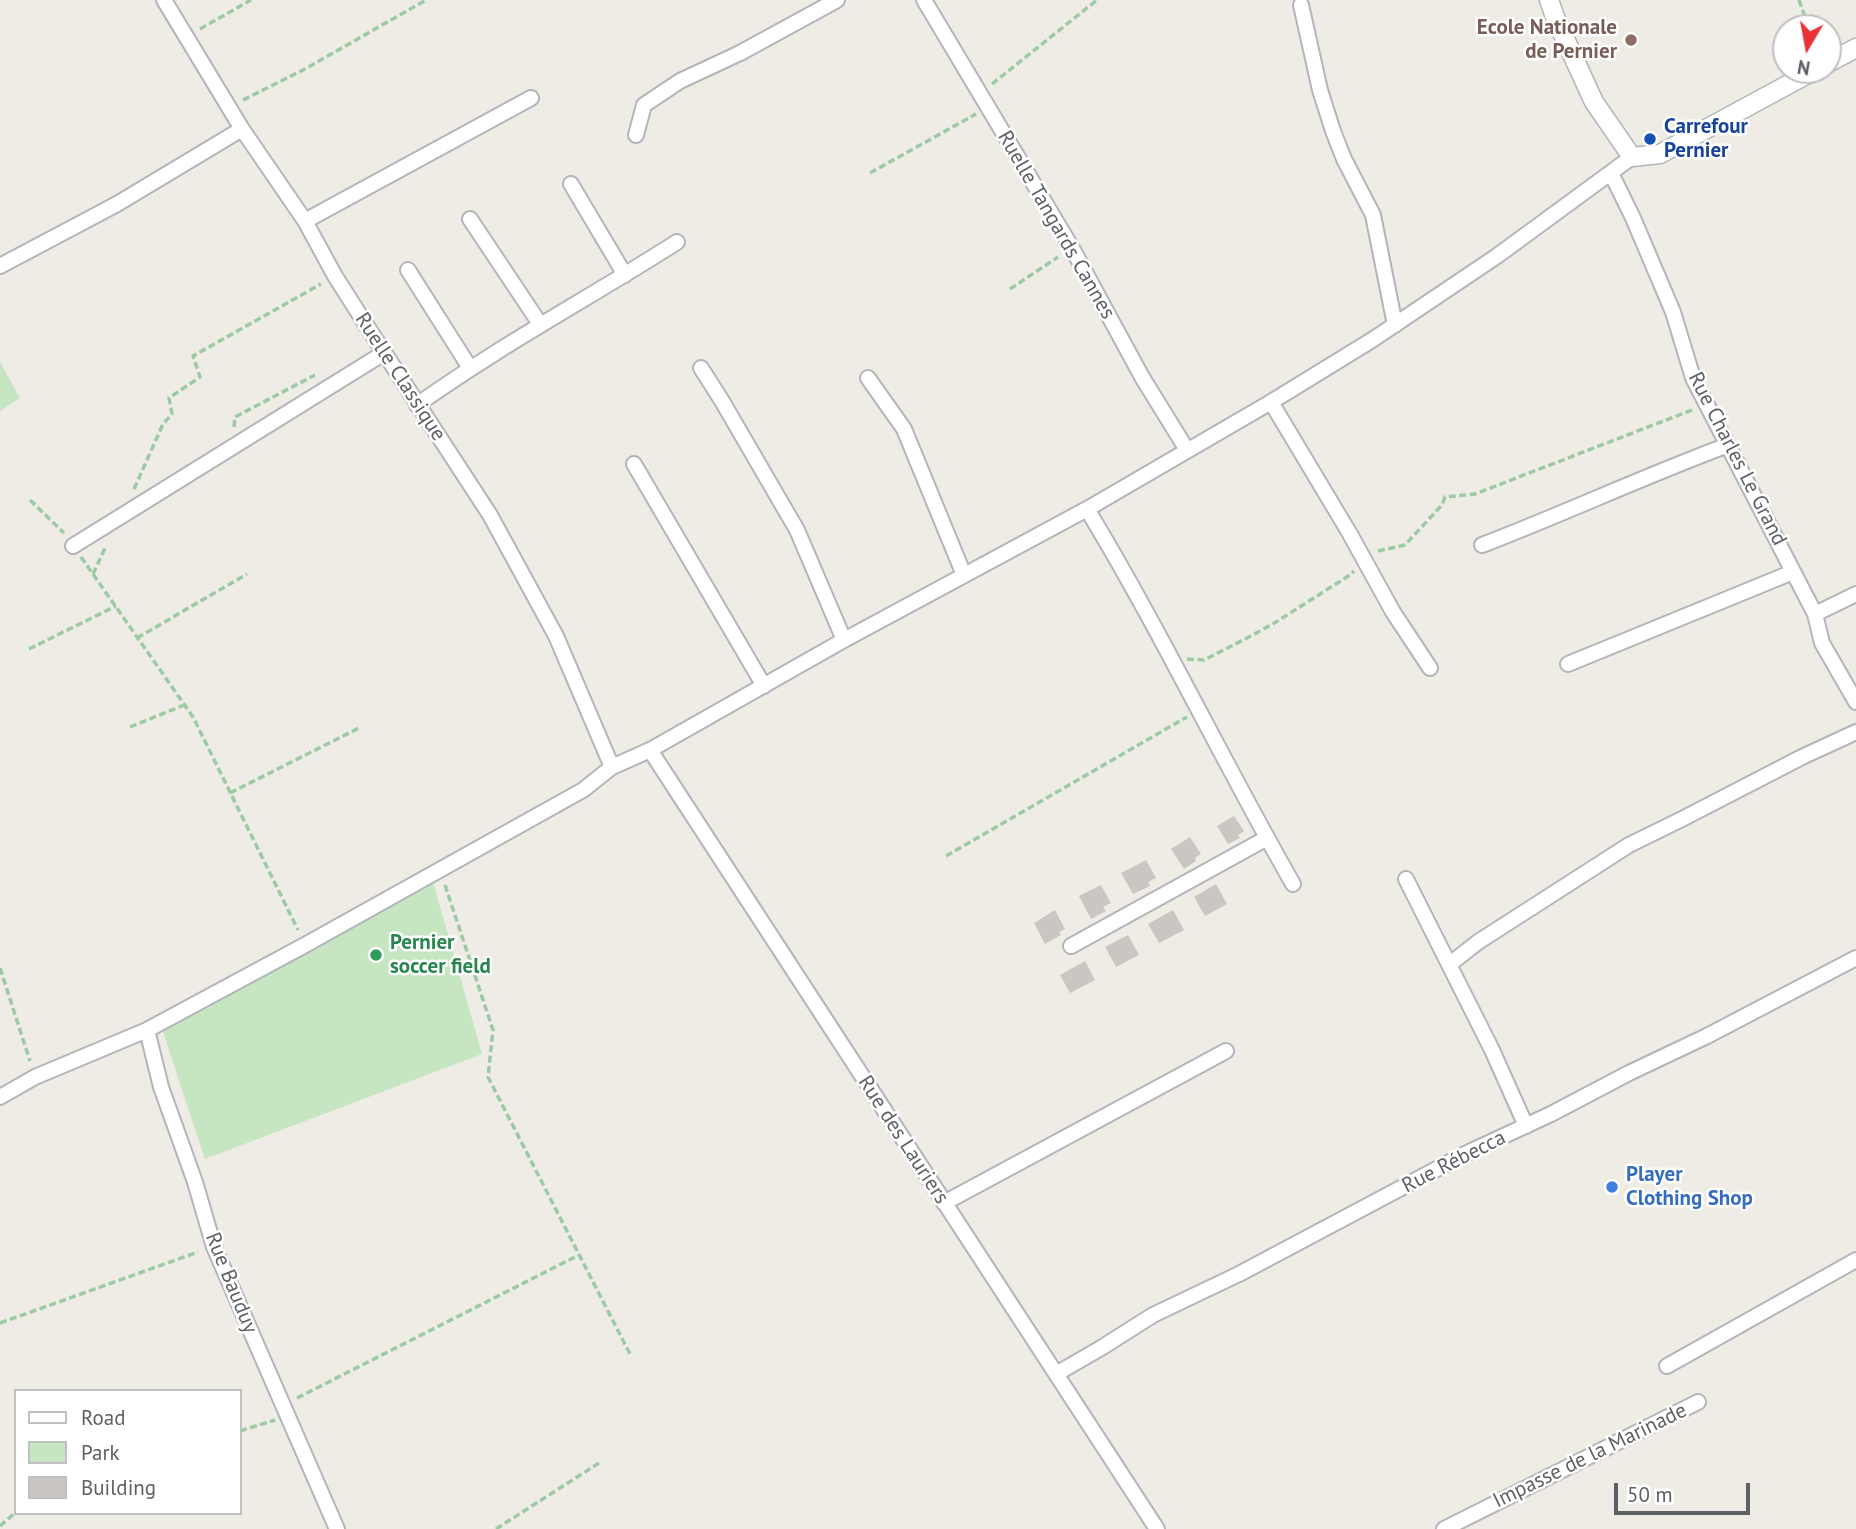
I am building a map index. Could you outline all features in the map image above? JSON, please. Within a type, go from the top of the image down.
[{"type":"street","name":"Ruelle Classique","points":[[164,0],[242,129],[305,221],[335,276],[491,515],[550,624],[612,767]]},
{"type":"street","points":[[636,135],[644,105],[680,81],[740,53],[837,0]]},
{"type":"street","name":"Ruelle Tangards Cannes","points":[[924,0],[1072,248],[1142,377],[1187,450]]},
{"type":"street","points":[[1549,0],[1594,103],[1632,157]]},
{"type":"street","points":[[1301,5],[1320,90],[1333,131],[1344,159],[1373,215],[1395,325]]},
{"type":"street","points":[[0,1097],[35,1077],[147,1030],[305,945],[583,790],[612,767],[650,750],[844,640],[1087,509],[1271,402],[1395,325],[1497,256],[1632,157],[1660,154],[1789,84]]},
{"type":"street","points":[[305,221],[531,98]]},
{"type":"street","points":[[0,265],[117,204],[242,129]]},
{"type":"street","name":"Rue Charles Le Grand","points":[[1611,173],[1673,312],[1693,378],[1815,614],[1822,643],[1856,702]]},
{"type":"street","points":[[571,184],[625,275]]},
{"type":"street","points":[[470,219],[540,324]]},
{"type":"street","points":[[417,405],[540,324],[677,242]]},
{"type":"street","points":[[408,270],[470,368]]},
{"type":"street","points":[[73,545],[384,353]]},
{"type":"street","points":[[701,368],[797,530],[844,640]]},
{"type":"street","points":[[867,378],[904,429],[964,575]]},
{"type":"street","points":[[1271,402],[1393,612],[1430,668]]},
{"type":"street","points":[[1482,545],[1728,445]]},
{"type":"street","points":[[634,464],[764,686]]},
{"type":"street","points":[[1087,509],[1121,565],[1293,884]]},
{"type":"street","points":[[1568,664],[1793,572]]},
{"type":"street","points":[[1815,614],[1856,594]]},
{"type":"street","points":[[1450,964],[1478,942],[1629,845],[1856,732]]},
{"type":"street","name":"Rue des Lauriers","points":[[650,750],[1157,1529]]},
{"type":"street","points":[[1071,946],[1267,838]]},
{"type":"street","points":[[1406,879],[1493,1050],[1527,1126]]},
{"type":"street","name":"Rue Rébecca","points":[[1056,1374],[1153,1315],[1238,1274],[1465,1154],[1707,1036],[1856,958]]},
{"type":"street","name":"Rue Bauduy","points":[[147,1030],[161,1087],[195,1182],[214,1247],[337,1529]]},
{"type":"street","points":[[944,1203],[1226,1051]]},
{"type":"street","points":[[1667,1366],[1856,1260]]},
{"type":"street","name":"Impasse de la Marinade","points":[[1444,1529],[1698,1402]]},
{"type":"path","points":[[187,38],[251,0]]},
{"type":"path","points":[[229,107],[305,69],[426,0]]},
{"type":"path","points":[[979,94],[1097,0]]},
{"type":"path","points":[[870,173],[987,108]]},
{"type":"path","points":[[1010,289],[1072,248]]},
{"type":"path","points":[[93,574],[163,424],[172,414],[169,398],[200,377],[193,356],[335,276]]},
{"type":"path","points":[[1170,658],[1204,660],[1276,622],[1350,575],[1373,552],[1405,545],[1442,505],[1445,497],[1475,494],[1707,404]]},
{"type":"path","points":[[30,500],[66,535],[193,717],[305,945]]},
{"type":"path","points":[[137,638],[247,574]]},
{"type":"path","points":[[29,649],[116,606]]},
{"type":"path","points":[[131,727],[184,705]]},
{"type":"path","points":[[946,856],[1198,710]]},
{"type":"path","points":[[230,793],[359,727]]},
{"type":"path","points":[[440,870],[493,1030],[488,1077],[631,1356]]},
{"type":"path","points":[[0,968],[35,1077]]},
{"type":"path","points":[[0,1323],[214,1247]]},
{"type":"path","points":[[242,1430],[285,1411],[579,1255]]},
{"type":"path","points":[[496,1529],[599,1463]]},
{"type":"path","points":[[0,1526],[14,1514]]},
{"type":"green space","points":[[0,362],[20,398],[0,411]]},
{"type":"green space","name":"Pernier soccer field","points":[[433,882],[482,1054],[205,1159],[162,1029]]},
{"type":"building","points":[[1234,816],[1244,831],[1238,835],[1240,838],[1228,844],[1217,826]]},
{"type":"building","points":[[1190,837],[1201,854],[1184,869],[1171,849]]},
{"type":"building","points":[[1146,860],[1156,878],[1148,882],[1150,886],[1133,894],[1121,873]]},
{"type":"building","points":[[1216,884],[1227,904],[1205,916],[1194,897]]},
{"type":"building","points":[[1101,885],[1111,903],[1103,907],[1106,911],[1091,919],[1079,896]]},
{"type":"building","points":[[1055,910],[1065,929],[1059,932],[1061,935],[1045,944],[1034,923]]},
{"type":"building","points":[[1173,910],[1184,930],[1159,943],[1148,924]]},
{"type":"building","points":[[1128,935],[1139,955],[1116,967],[1105,947]]},
{"type":"building","points":[[1085,961],[1095,980],[1070,993],[1060,975]]},
{"type":"place","name":"Ecole Nationale de Pernier","points":[[1631,40]]},
{"type":"place","name":"Carrefour Pernier","points":[[1650,139]]},
{"type":"place","name":"Pernier soccer field","points":[[376,955]]},
{"type":"place","name":"Player Clothing Shop","points":[[1612,1187]]}]
